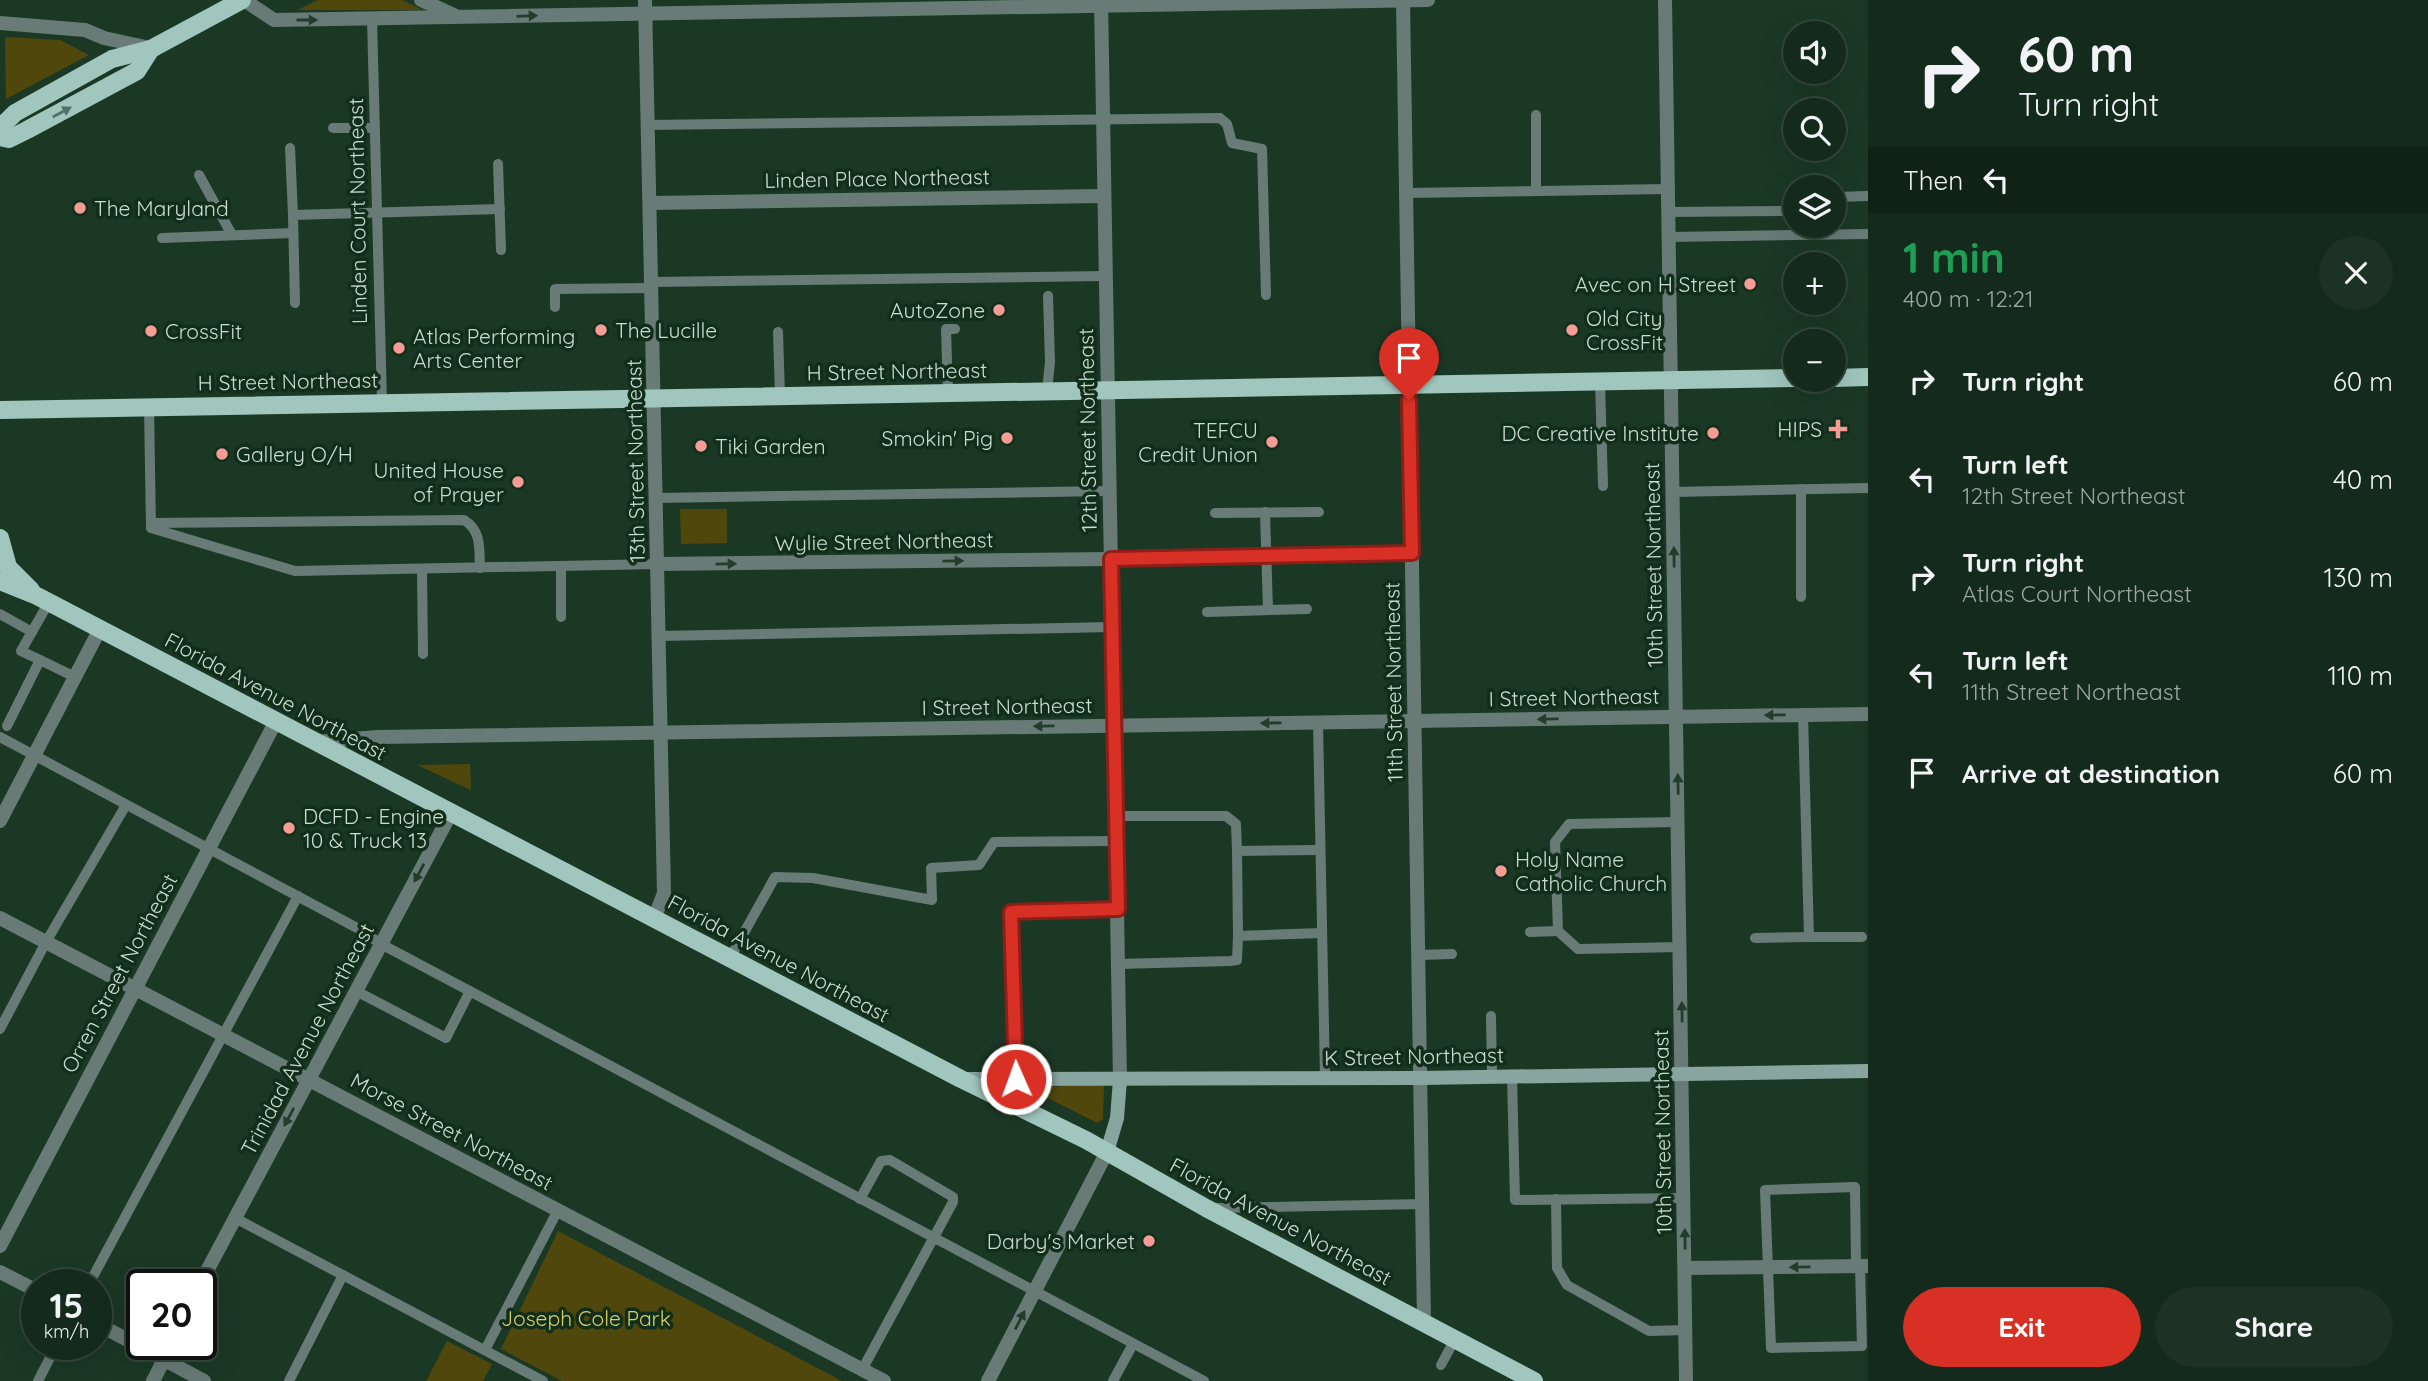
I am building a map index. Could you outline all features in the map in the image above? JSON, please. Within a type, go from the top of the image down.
[{"type":"main road","points":[[0,128],[15,113],[112,59],[151,49],[243,0]]},
{"type":"main road","points":[[0,137],[9,139],[137,71],[151,49]]},
{"type":"main road","points":[[1846,378],[1868,377]]},
{"type":"main road","name":"H Street Northeast","points":[[0,410],[1783,378]]},
{"type":"main road","points":[[0,538],[8,567],[43,599]]},
{"type":"main road","name":"Florida Avenue Northeast","points":[[0,581],[43,599],[961,1079],[1107,1152],[1206,1208],[1534,1381]]},
{"type":"main road","name":"K Street Northeast","points":[[961,1079],[1325,1079],[1868,1072]]},
{"type":"main road","name":"12th Street Northeast","points":[[1107,1152],[1117,1118],[1120,1080]]},
{"type":"street","points":[[243,0],[274,20],[459,17],[645,6],[1428,0]]},
{"type":"street","points":[[421,0],[459,17]]},
{"type":"street","name":"11th Street Northeast","points":[[1403,0],[1424,1322]]},
{"type":"street","name":"10th Street Northeast","points":[[1665,0],[1686,1381]]},
{"type":"street","name":"12th Street Northeast","points":[[1101,3],[1120,1080]]},
{"type":"street","name":"13th Street Northeast","points":[[645,6],[664,893],[654,919]]},
{"type":"street","points":[[0,23],[85,30],[104,38],[151,49]]},
{"type":"street","name":"Linden Place Northeast","points":[[650,203],[1104,196]]},
{"type":"street","name":"Wylie Street Northeast","points":[[658,565],[1111,559]]},
{"type":"street","points":[[0,821],[100,629]]},
{"type":"street","name":"I Street Northeast","points":[[315,742],[378,737],[1868,714]]},
{"type":"street","name":"Orren Street Northeast","points":[[0,1245],[276,721]]},
{"type":"street","name":"Trinidad Avenue Northeast","points":[[208,1269],[451,813]]},
{"type":"street","name":"Morse Street Northeast","points":[[0,918],[884,1381]]},
{"type":"street","points":[[988,1381],[1107,1152]]},
{"type":"street","points":[[1685,1268],[1861,1266]]},
{"type":"street","points":[[0,1272],[21,1283]]},
{"type":"street","points":[[112,1332],[204,1381]]},
{"type":"street","points":[[153,1381],[164,1361]]},
{"type":"lane","name":"Linden Court Northeast","points":[[372,19],[382,402]]},
{"type":"lane","points":[[1536,115],[1536,191]]},
{"type":"lane","points":[[648,125],[1220,118],[1227,124],[1230,138],[1236,146],[1262,149],[1266,295]]},
{"type":"lane","points":[[333,128],[374,128]]},
{"type":"lane","points":[[290,148],[295,303]]},
{"type":"lane","points":[[498,164],[501,250]]},
{"type":"lane","points":[[199,175],[232,235]]},
{"type":"lane","points":[[1406,193],[1668,190]]},
{"type":"lane","points":[[1846,197],[1868,196]]},
{"type":"lane","points":[[293,215],[500,209]]},
{"type":"lane","points":[[1668,212],[1783,211]]},
{"type":"lane","points":[[162,238],[293,233]]},
{"type":"lane","points":[[1669,237],[1868,234]]},
{"type":"lane","points":[[555,307],[555,289],[1105,276]]},
{"type":"lane","points":[[1046,391],[1051,362],[1048,296]]},
{"type":"lane","points":[[948,393],[946,329],[955,329]]},
{"type":"lane","points":[[778,332],[780,396]]},
{"type":"lane","points":[[1600,382],[1603,486]]},
{"type":"lane","points":[[149,407],[151,528],[295,571],[658,565]]},
{"type":"lane","points":[[1673,492],[1868,488]]},
{"type":"lane","points":[[1801,489],[1801,597]]},
{"type":"lane","points":[[657,498],[1110,491]]},
{"type":"lane","points":[[1265,512],[1268,610]]},
{"type":"lane","points":[[1215,513],[1319,512]]},
{"type":"lane","points":[[151,523],[464,520],[472,525],[479,536],[480,568]]},
{"type":"lane","points":[[1111,559],[1412,553]]},
{"type":"lane","points":[[561,566],[561,617]]},
{"type":"lane","points":[[422,569],[423,654]]},
{"type":"lane","points":[[43,599],[32,632],[21,651],[75,677]]},
{"type":"lane","points":[[1208,612],[1307,609]]},
{"type":"lane","points":[[0,614],[32,632]]},
{"type":"lane","points":[[659,636],[1112,627]]},
{"type":"lane","points":[[7,726],[40,660]]},
{"type":"lane","points":[[1803,715],[1809,937]]},
{"type":"lane","points":[[1318,722],[1325,1079]]},
{"type":"lane","points":[[0,737],[359,929],[381,944],[1204,1381]]},
{"type":"lane","points":[[0,1029],[46,942],[127,805]]},
{"type":"lane","points":[[1116,816],[1226,816],[1236,824],[1237,851],[1237,960],[1119,964]]},
{"type":"lane","points":[[1558,931],[1555,842],[1569,824],[1678,822]]},
{"type":"lane","points":[[730,958],[775,877],[813,878],[932,900],[931,867],[979,865],[994,842],[1116,842]]},
{"type":"lane","points":[[1237,851],[1320,850]]},
{"type":"lane","points":[[97,1269],[298,896]]},
{"type":"lane","points":[[1016,1079],[1011,912],[1118,909]]},
{"type":"lane","points":[[1530,932],[1558,931],[1578,949],[1681,947]]},
{"type":"lane","points":[[1238,936],[1322,933]]},
{"type":"lane","points":[[1755,938],[1862,937]]},
{"type":"lane","points":[[1419,955],[1452,954]]},
{"type":"lane","points":[[356,991],[446,1038],[470,991]]},
{"type":"lane","points":[[1491,1016],[1492,1077]]},
{"type":"lane","points":[[1512,1076],[1515,1200],[1684,1198]]},
{"type":"lane","points":[[860,1199],[881,1161],[890,1160],[953,1197],[947,1215],[862,1370]]},
{"type":"lane","points":[[1855,1188],[1861,1266],[1861,1346],[1771,1348],[1765,1190],[1855,1188]]},
{"type":"lane","points":[[1556,1199],[1557,1268],[1567,1285],[1649,1331],[1686,1330]]},
{"type":"lane","points":[[1206,1208],[1423,1204]]},
{"type":"lane","points":[[485,1350],[558,1210]]},
{"type":"lane","points":[[235,1218],[543,1381]]},
{"type":"lane","points":[[289,1381],[343,1275]]},
{"type":"lane","points":[[1441,1365],[1455,1339]]},
{"type":"lane","points":[[1113,1381],[1133,1344]]},
{"type":"lane","points":[[38,1381],[49,1360]]},
{"type":"green space","points":[[318,0],[402,0],[423,10],[297,10]]},
{"type":"green space","points":[[5,37],[60,40],[89,55],[6,99]]},
{"type":"green space","points":[[680,509],[727,509],[727,543],[681,544]]},
{"type":"green space","points":[[470,764],[471,790],[417,765]]},
{"type":"green space","points":[[1104,1084],[1103,1119],[1097,1123],[1028,1088]]},
{"type":"green space","name":"Joseph Cole Park","points":[[558,1231],[842,1381],[562,1381],[501,1349]]},
{"type":"green space","points":[[447,1341],[492,1364],[483,1381],[426,1381]]},
{"type":"place","name":"The Maryland","points":[[80,208]]},
{"type":"place","name":"Avec on H Street","points":[[1750,284]]},
{"type":"place","name":"AutoZone","points":[[999,310]]},
{"type":"place","name":"The Lucille","points":[[601,330]]},
{"type":"place","name":"Old City CrossFit","points":[[1572,330]]},
{"type":"place","name":"CrossFit","points":[[151,331]]},
{"type":"place","name":"Atlas Performing Arts Center","points":[[399,348]]},
{"type":"place","name":"HIPS","points":[[1838,429]]},
{"type":"place","name":"DC Creative Institute","points":[[1713,433]]},
{"type":"place","name":"Smokin' Pig","points":[[1007,438]]},
{"type":"place","name":"TEFCU Credit Union","points":[[1272,442]]},
{"type":"place","name":"Tiki Garden","points":[[701,446]]},
{"type":"place","name":"Gallery O/H","points":[[222,454]]},
{"type":"place","name":"United House of Prayer","points":[[518,482]]},
{"type":"place","name":"DCFD - Engine 10 & Truck 13","points":[[289,828]]},
{"type":"place","name":"Holy Name Catholic Church","points":[[1501,871]]},
{"type":"place","name":"Darby's Market","points":[[1149,1241]]},
{"type":"route","points":[[1016,1079],[1011,912],[1118,909],[1111,559],[1412,553],[1409,400]]}]
